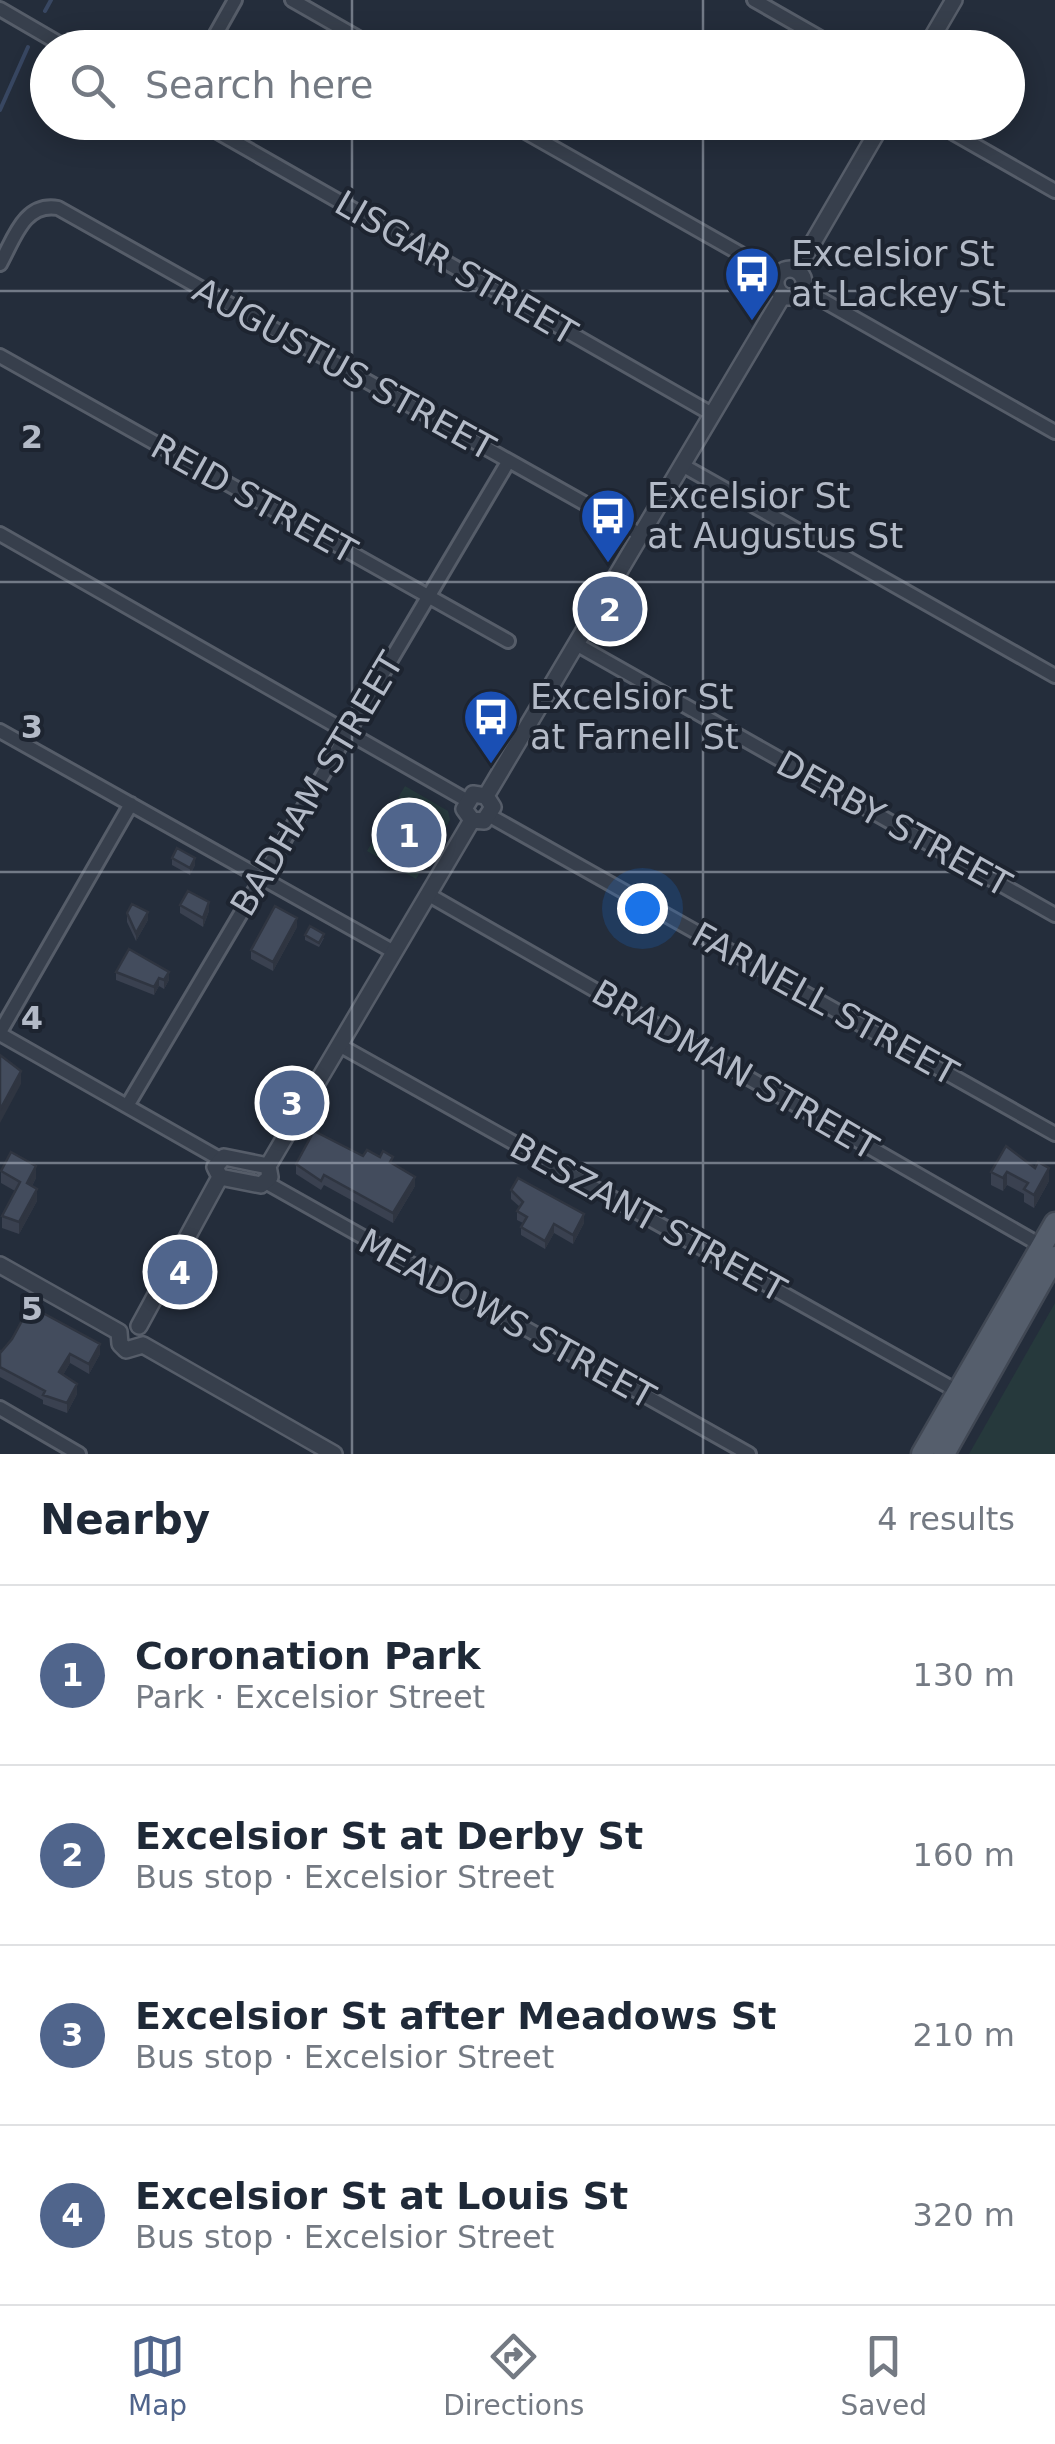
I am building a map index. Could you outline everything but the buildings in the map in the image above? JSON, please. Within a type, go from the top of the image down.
[{"type":"main road","points":[[944,1454],[1050,1260],[1055,1223]]},
{"type":"main road","points":[[922,1454],[958,1391],[1050,1260]]},
{"type":"street","points":[[218,30],[235,0]]},
{"type":"street","points":[[292,0],[344,30]]},
{"type":"street","points":[[754,0],[806,30]]},
{"type":"street","points":[[936,30],[954,0]]},
{"type":"street","points":[[0,9],[37,30]]},
{"type":"street","name":"LISGAR STREET","points":[[232,140],[712,414]]},
{"type":"street","points":[[540,140],[778,275]]},
{"type":"street","points":[[798,270],[873,140]]},
{"type":"street","points":[[966,140],[1055,190]]},
{"type":"street","name":"AUGUSTUS STREET","points":[[0,264],[28,214],[46,206],[65,212],[641,535]]},
{"type":"street","points":[[785,269],[798,270],[805,280],[803,289],[796,296],[783,295],[777,288],[778,275],[785,269]]},
{"type":"street","points":[[803,289],[1055,432]]},
{"type":"street","points":[[486,796],[783,295]]},
{"type":"street","name":"REID STREET","points":[[0,356],[508,642]]},
{"type":"street","name":"BADHAM STREET","points":[[127,1106],[508,462]]},
{"type":"street","points":[[682,465],[1055,676]]},
{"type":"street","points":[[0,534],[466,800]]},
{"type":"street","name":"DERBY STREET","points":[[576,644],[1055,915]]},
{"type":"street","points":[[1,732],[394,952]]},
{"type":"street","points":[[474,794],[486,796],[493,807],[490,816],[484,821],[472,820],[464,809],[466,800],[474,794]]},
{"type":"street","points":[[131,804],[0,1033],[220,1159],[268,1174]]},
{"type":"street","name":"FARNELL STREET","points":[[490,816],[1055,1134]]},
{"type":"street","points":[[220,1159],[215,1170],[220,1177],[258,1185],[268,1174],[472,820]]},
{"type":"street","name":"BRADMAN STREET","points":[[429,895],[1050,1260]]},
{"type":"street","name":"BESZANT STREET","points":[[340,1045],[958,1391]]},
{"type":"street","name":"MEADOWS STREET","points":[[268,1174],[748,1454]]},
{"type":"street","points":[[138,1326],[220,1177]]},
{"type":"street","points":[[0,1265],[119,1332]]},
{"type":"street","points":[[143,1345],[145,1334],[138,1326],[128,1324],[119,1332],[118,1340],[126,1350],[143,1345],[334,1454]]},
{"type":"street","points":[[0,1408],[79,1454]]},
{"type":"shaded area","points":[[405,786],[448,811],[450,820],[416,879],[367,851]]},
{"type":"shaded area","points":[[1055,1303],[1055,1454],[969,1454]]},
{"type":"waterway","points":[[45,11],[51,0]]},
{"type":"waterway","points":[[0,110],[28,47]]},
{"type":"place","name":"Excelsior St at Lackey St","points":[[752,323]]},
{"type":"place","name":"Excelsior St at Augustus St","points":[[608,565]]},
{"type":"place","name":"Excelsior St at Derby St","points":[[610,609]]},
{"type":"place","name":"Excelsior St at Farnell St","points":[[491,766]]},
{"type":"place","name":"Coronation Park","points":[[409,835]]},
{"type":"place","name":"Excelsior St after Meadows St","points":[[292,1103]]},
{"type":"place","name":"Excelsior St at Louis St","points":[[180,1272]]}]
